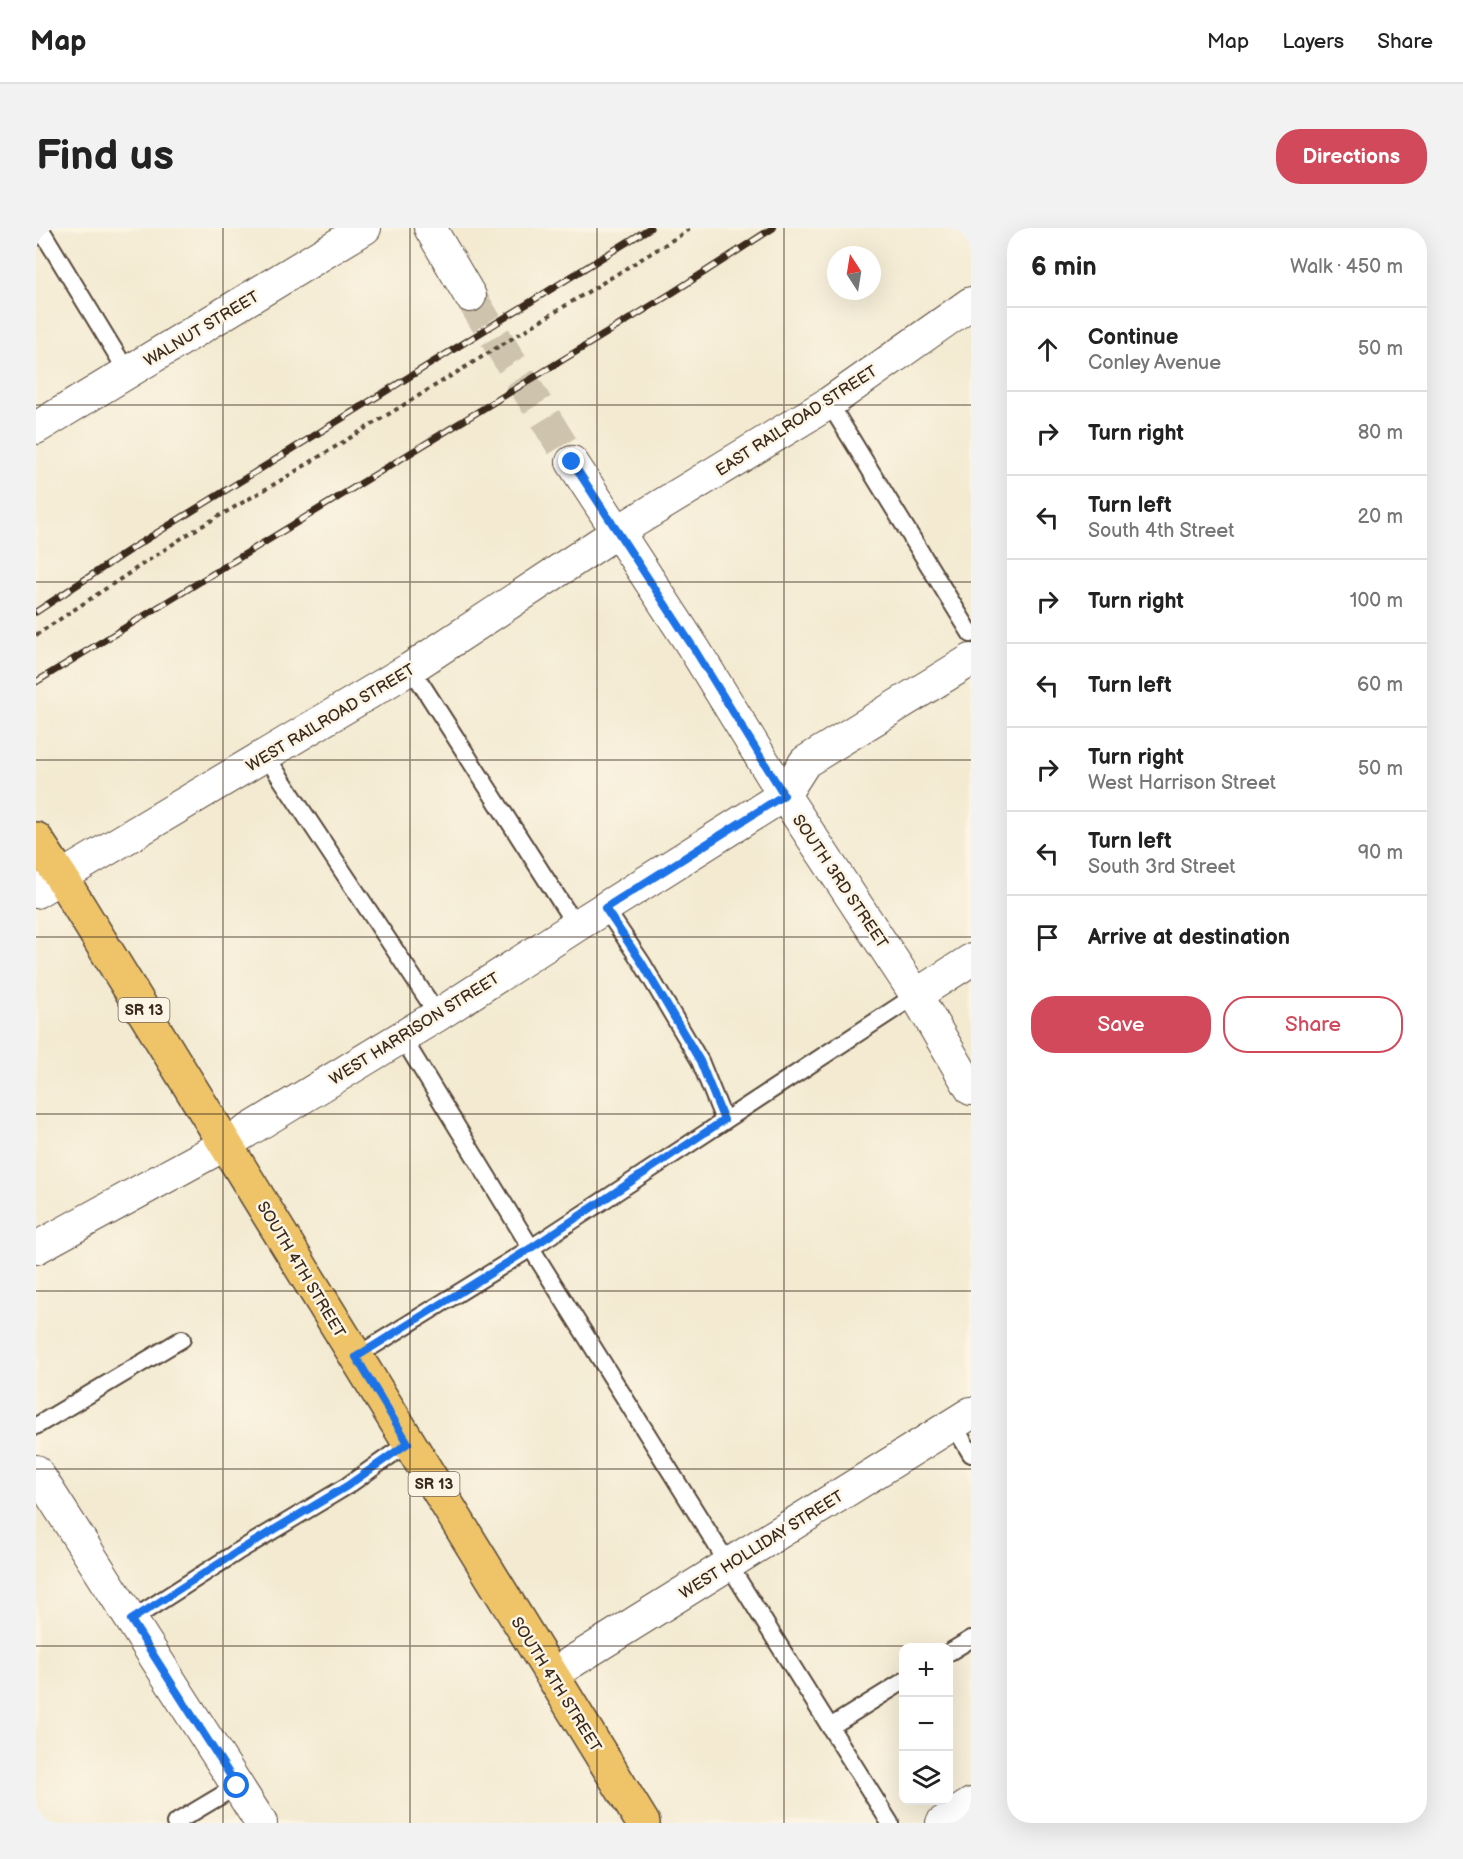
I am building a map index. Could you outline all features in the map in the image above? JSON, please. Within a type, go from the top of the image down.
[{"type":"main road","name":"SOUTH 4TH STREET","points":[[36,839],[49,885],[226,1144],[643,1823]]},
{"type":"street","name":"WALNUT STREET","points":[[36,428],[365,228]]},
{"type":"street","points":[[430,228],[470,296]]},
{"type":"street","name":"EAST RAILROAD STREET","points":[[617,532],[829,403],[971,303]]},
{"type":"street","name":"SOUTH 3RD STREET","points":[[572,462],[693,647],[784,795],[916,995],[971,1089]]},
{"type":"street","name":"WEST RAILROAD STREET","points":[[49,885],[411,668],[617,532]]},
{"type":"street","points":[[784,795],[805,762],[971,660]]},
{"type":"street","name":"WEST HARRISON STREET","points":[[36,1248],[226,1144],[438,1016],[784,795]]},
{"type":"street","points":[[916,995],[971,960]]},
{"type":"street","name":"WEST HOLLIDAY STREET","points":[[551,1675],[962,1418]]},
{"type":"street","points":[[36,1471],[261,1823]]},
{"type":"street","points":[[942,1823],[971,1804]]},
{"type":"lane","points":[[40,228],[129,373]]},
{"type":"lane","points":[[829,403],[971,634]]},
{"type":"lane","points":[[411,668],[576,926]]},
{"type":"lane","points":[[266,756],[438,1016]]},
{"type":"lane","points":[[605,908],[642,963],[700,1061],[724,1120]]},
{"type":"lane","points":[[356,1357],[531,1248],[916,995]]},
{"type":"lane","points":[[402,1037],[890,1823]]},
{"type":"lane","points":[[36,1426],[182,1339]]},
{"type":"lane","points":[[962,1418],[971,1454]]},
{"type":"lane","points":[[131,1620],[237,1552],[347,1486],[408,1443]]},
{"type":"lane","points":[[953,1650],[971,1639]]},
{"type":"lane","points":[[830,1727],[899,1684]]},
{"type":"lane","points":[[175,1823],[237,1786]]},
{"type":"path","points":[[36,635],[188,534],[278,482],[692,228]]},
{"type":"tunnel","points":[[470,296],[572,462]]},
{"type":"railway","points":[[36,612],[134,547],[650,228]]},
{"type":"railway","points":[[36,682],[672,293],[773,228]]},
{"type":"route","points":[[237,1786],[131,1620],[237,1552],[347,1486],[408,1443],[356,1357],[531,1248],[724,1120],[700,1061],[642,963],[605,908],[784,795],[693,647],[572,462]]}]
